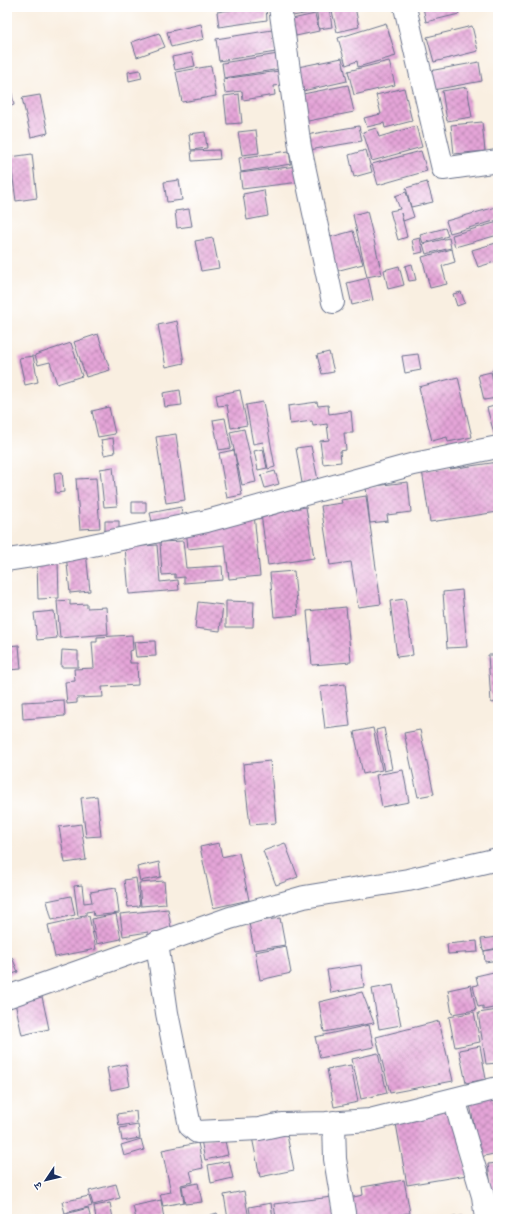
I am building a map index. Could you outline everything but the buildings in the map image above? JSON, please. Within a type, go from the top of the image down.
[{"type":"street","points":[[280,7],[300,147],[333,302]]},
{"type":"street","points":[[405,7],[443,169],[498,161]]},
{"type":"street","points":[[7,560],[59,552],[207,521],[414,464],[498,447]]},
{"type":"street","points":[[7,997],[230,918],[304,898],[408,880],[498,859]]},
{"type":"street","points":[[157,943],[167,1013],[190,1126],[197,1132],[259,1129],[282,1124],[370,1120],[498,1088]]},
{"type":"street","points":[[454,1099],[483,1196],[486,1219]]},
{"type":"street","points":[[334,1122],[335,1159],[345,1219]]}]
